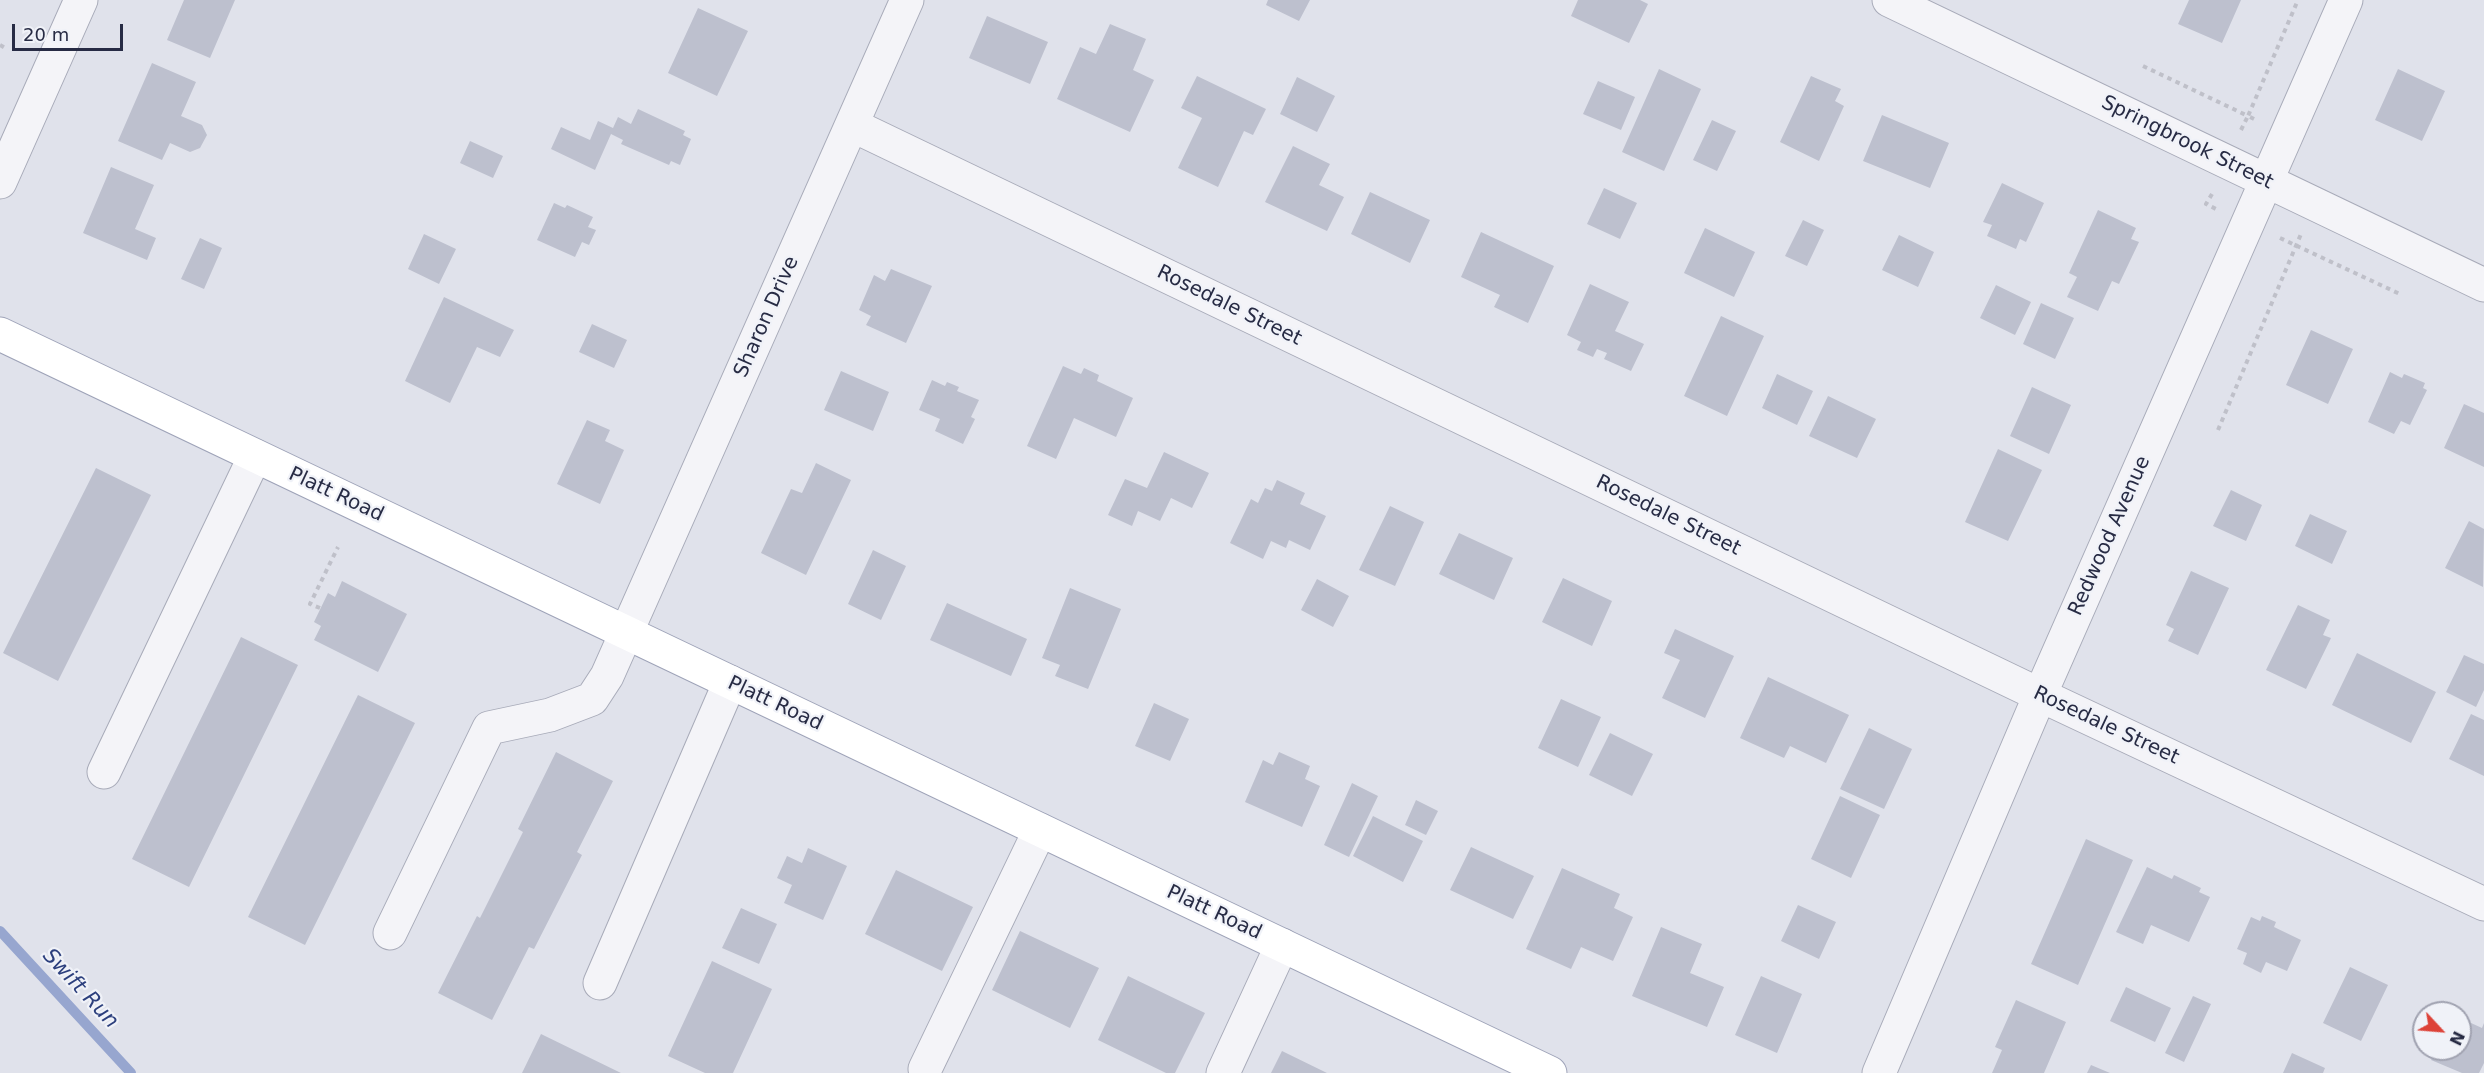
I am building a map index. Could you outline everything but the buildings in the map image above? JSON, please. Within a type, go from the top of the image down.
[{"type":"main road","name":"Platt Road","points":[[0,334],[1282,945],[1510,1064],[1550,1073]]},
{"type":"street","points":[[0,182],[81,0]]},
{"type":"street","name":"Sharon Drive","points":[[390,933],[489,728],[550,715],[592,699],[607,676],[907,0]]},
{"type":"street","name":"Springbrook Street","points":[[1890,0],[2484,285]]},
{"type":"street","name":"Redwood Avenue","points":[[1879,1073],[2040,695],[2346,0]]},
{"type":"street","name":"Rosedale Street","points":[[852,125],[2040,695],[2484,904]]},
{"type":"street","points":[[104,772],[255,456]]},
{"type":"street","points":[[600,983],[730,682]]},
{"type":"street","points":[[924,1069],[1040,830]]},
{"type":"street","points":[[1223,1073],[1282,945]]},
{"type":"path","points":[[2143,66],[2248,116],[2298,0]]},
{"type":"path","points":[[2218,430],[2314,204]]},
{"type":"path","points":[[320,608],[310,604],[338,547]]},
{"type":"waterway","name":"Swift Run","points":[[0,931],[131,1073]]}]
